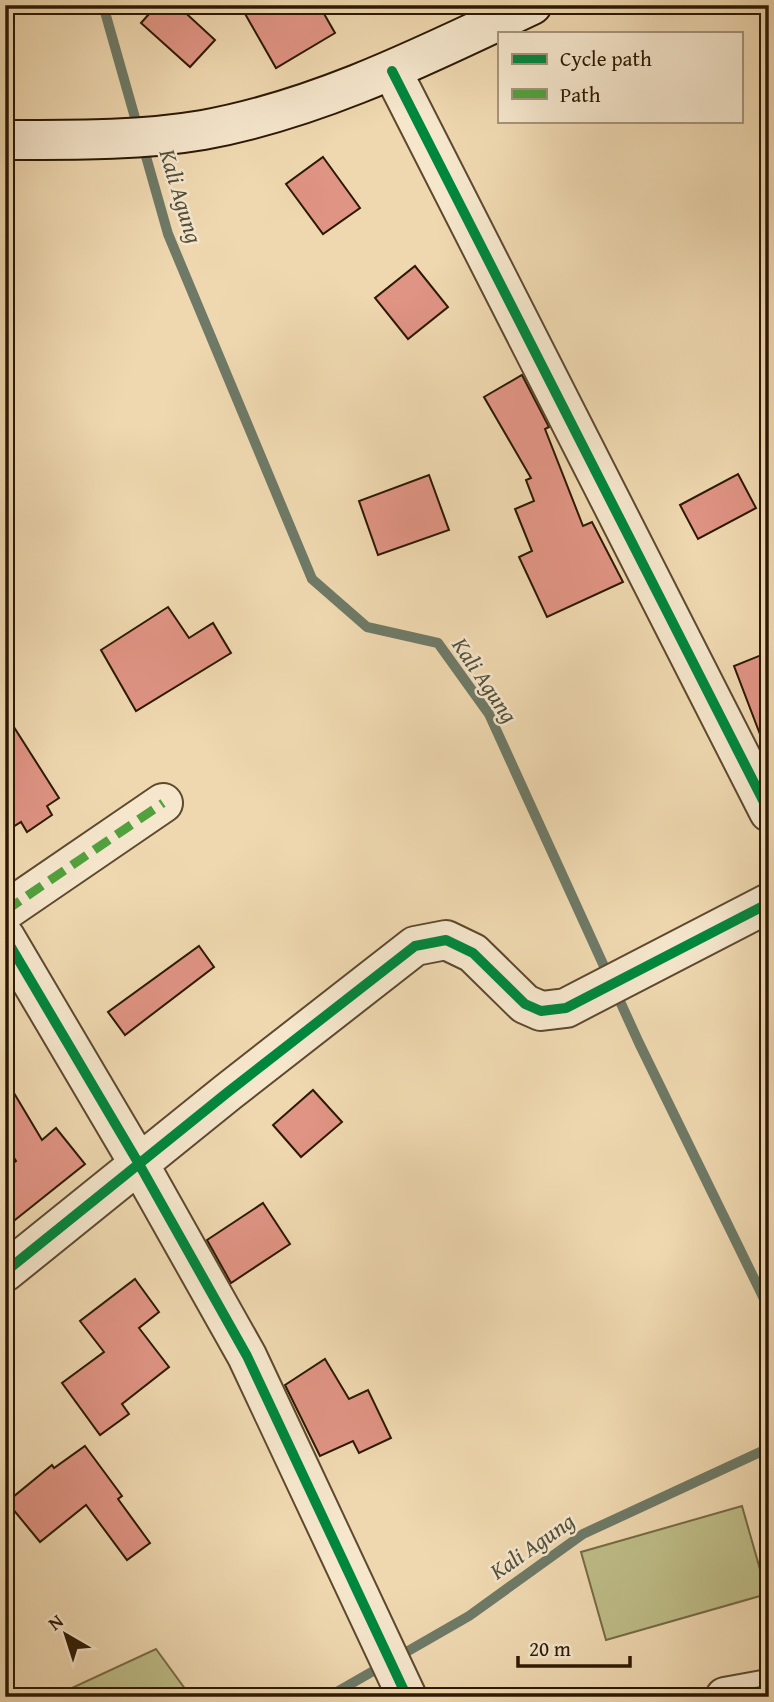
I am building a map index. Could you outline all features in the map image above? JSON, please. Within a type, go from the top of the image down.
[{"type":"street","points":[[5,140],[115,138],[202,130],[277,111],[391,71],[532,5]]},
{"type":"street","points":[[391,71],[769,812]]},
{"type":"street","points":[[5,911],[163,803]]},
{"type":"street","points":[[5,1272],[415,946],[446,940],[473,953],[525,1004],[541,1011],[566,1008],[769,903]]},
{"type":"street","points":[[5,937],[139,1164],[247,1356],[406,1694]]},
{"type":"street","points":[[725,1697],[769,1689]]},
{"type":"shaded area","points":[[742,1506],[767,1594],[606,1640],[581,1552]]},
{"type":"shaded area","points":[[156,1649],[191,1697],[64,1697],[63,1692]]},
{"type":"building","points":[[157,5],[177,5],[215,40],[190,67],[141,23]]},
{"type":"building","points":[[240,5],[319,5],[335,33],[276,68]]},
{"type":"building","points":[[323,157],[360,208],[323,234],[286,184]]},
{"type":"building","points":[[415,266],[448,307],[408,339],[375,298]]},
{"type":"building","points":[[522,375],[549,427],[545,429],[583,526],[592,522],[623,582],[547,617],[519,557],[532,551],[515,509],[534,501],[526,480],[531,478],[484,397]]},
{"type":"building","points":[[738,474],[756,508],[698,539],[680,505]]},
{"type":"building","points":[[429,475],[449,530],[378,555],[359,501]]},
{"type":"building","points":[[168,607],[189,638],[213,623],[231,653],[136,711],[101,650]]},
{"type":"building","points":[[769,652],[769,750],[766,750],[734,666]]},
{"type":"building","points":[[5,713],[59,798],[47,806],[52,815],[27,832],[21,822],[5,832]]},
{"type":"building","points":[[199,946],[214,967],[125,1035],[108,1012]]},
{"type":"building","points":[[5,1078],[42,1140],[56,1128],[85,1164],[5,1228],[5,1170],[16,1161],[5,1143]]},
{"type":"building","points":[[313,1090],[342,1122],[301,1157],[273,1125]]},
{"type":"building","points":[[263,1203],[290,1244],[231,1283],[207,1240]]},
{"type":"building","points":[[135,1279],[159,1312],[139,1328],[169,1367],[122,1404],[129,1414],[100,1435],[62,1383],[104,1352],[80,1321]]},
{"type":"building","points":[[325,1359],[349,1399],[368,1390],[391,1438],[359,1453],[353,1441],[320,1456],[285,1385]]},
{"type":"building","points":[[85,1446],[122,1496],[118,1499],[150,1543],[127,1560],[86,1505],[40,1542],[7,1502],[52,1465],[54,1468]]},
{"type":"waterway","name":"Kali Agung","points":[[103,5],[168,234],[312,579],[367,627],[438,643],[489,714],[639,1043],[769,1309]]},
{"type":"waterway","name":"Kali Agung","points":[[328,1697],[469,1616],[583,1534],[769,1448]]},
{"type":"marked path","points":[[5,911],[163,803]]},
{"type":"marked path","points":[[725,1697],[769,1689]]},
{"type":"cycle path","points":[[392,71],[769,812]]},
{"type":"cycle path","points":[[5,1272],[228,1092],[415,946],[446,940],[473,953],[525,1004],[541,1011],[566,1008],[769,903]]},
{"type":"cycle path","points":[[5,937],[139,1164],[247,1356],[407,1697]]}]
